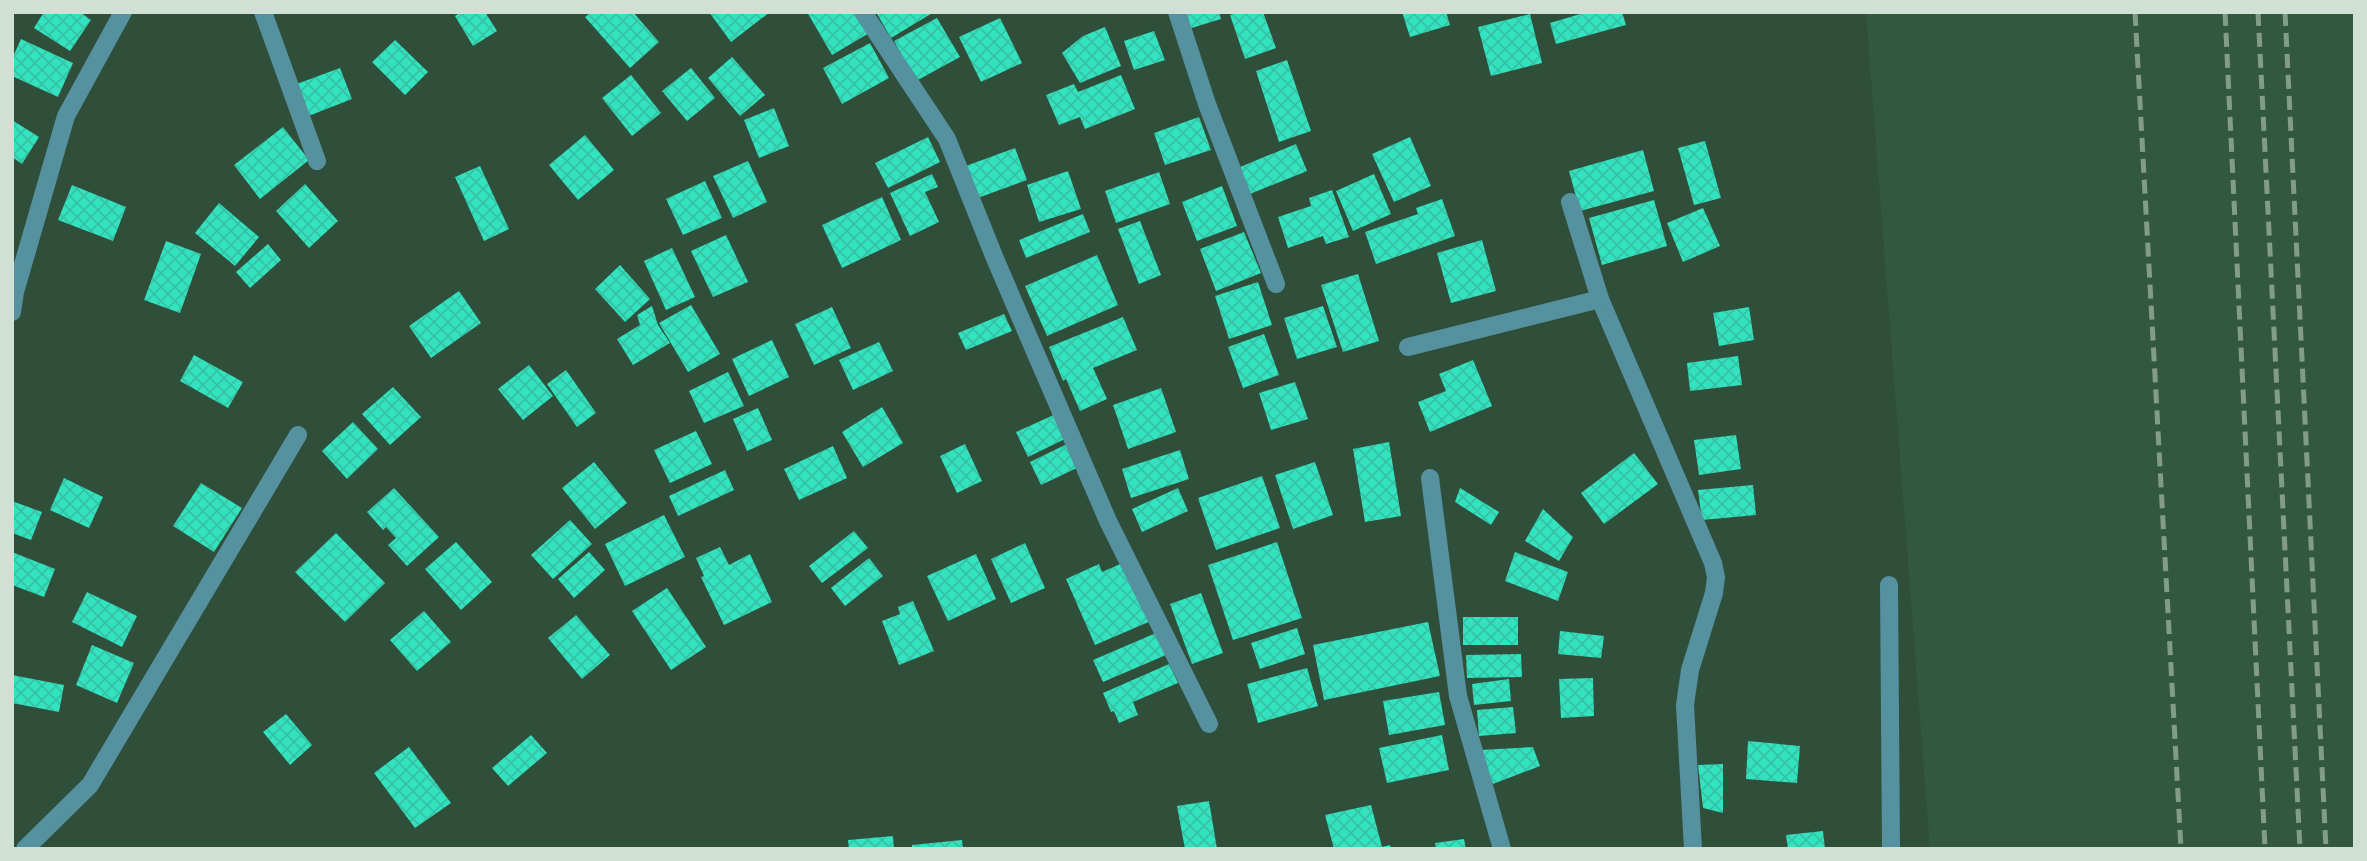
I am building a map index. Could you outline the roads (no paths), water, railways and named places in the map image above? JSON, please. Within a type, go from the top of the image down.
[{"type":"street","points":[[12,312],[15,292],[66,116],[123,12]]},
{"type":"street","points":[[263,12],[317,161]]},
{"type":"street","points":[[863,12],[947,139],[996,261],[1108,521],[1209,724]]},
{"type":"street","points":[[1177,12],[1207,104],[1276,284]]},
{"type":"street","points":[[1570,202],[1600,299],[1713,563],[1716,577],[1714,593],[1690,670],[1685,705],[1693,849]]},
{"type":"street","points":[[1408,347],[1600,299]]},
{"type":"street","points":[[25,849],[90,785],[298,435]]},
{"type":"street","points":[[1430,478],[1458,696],[1502,849]]},
{"type":"street","points":[[1889,585],[1891,849]]},
{"type":"railway","points":[[2135,12],[2181,849]]},
{"type":"railway","points":[[2225,12],[2265,849]]},
{"type":"railway","points":[[2258,12],[2300,849]]},
{"type":"railway","points":[[2285,12],[2326,849]]}]
